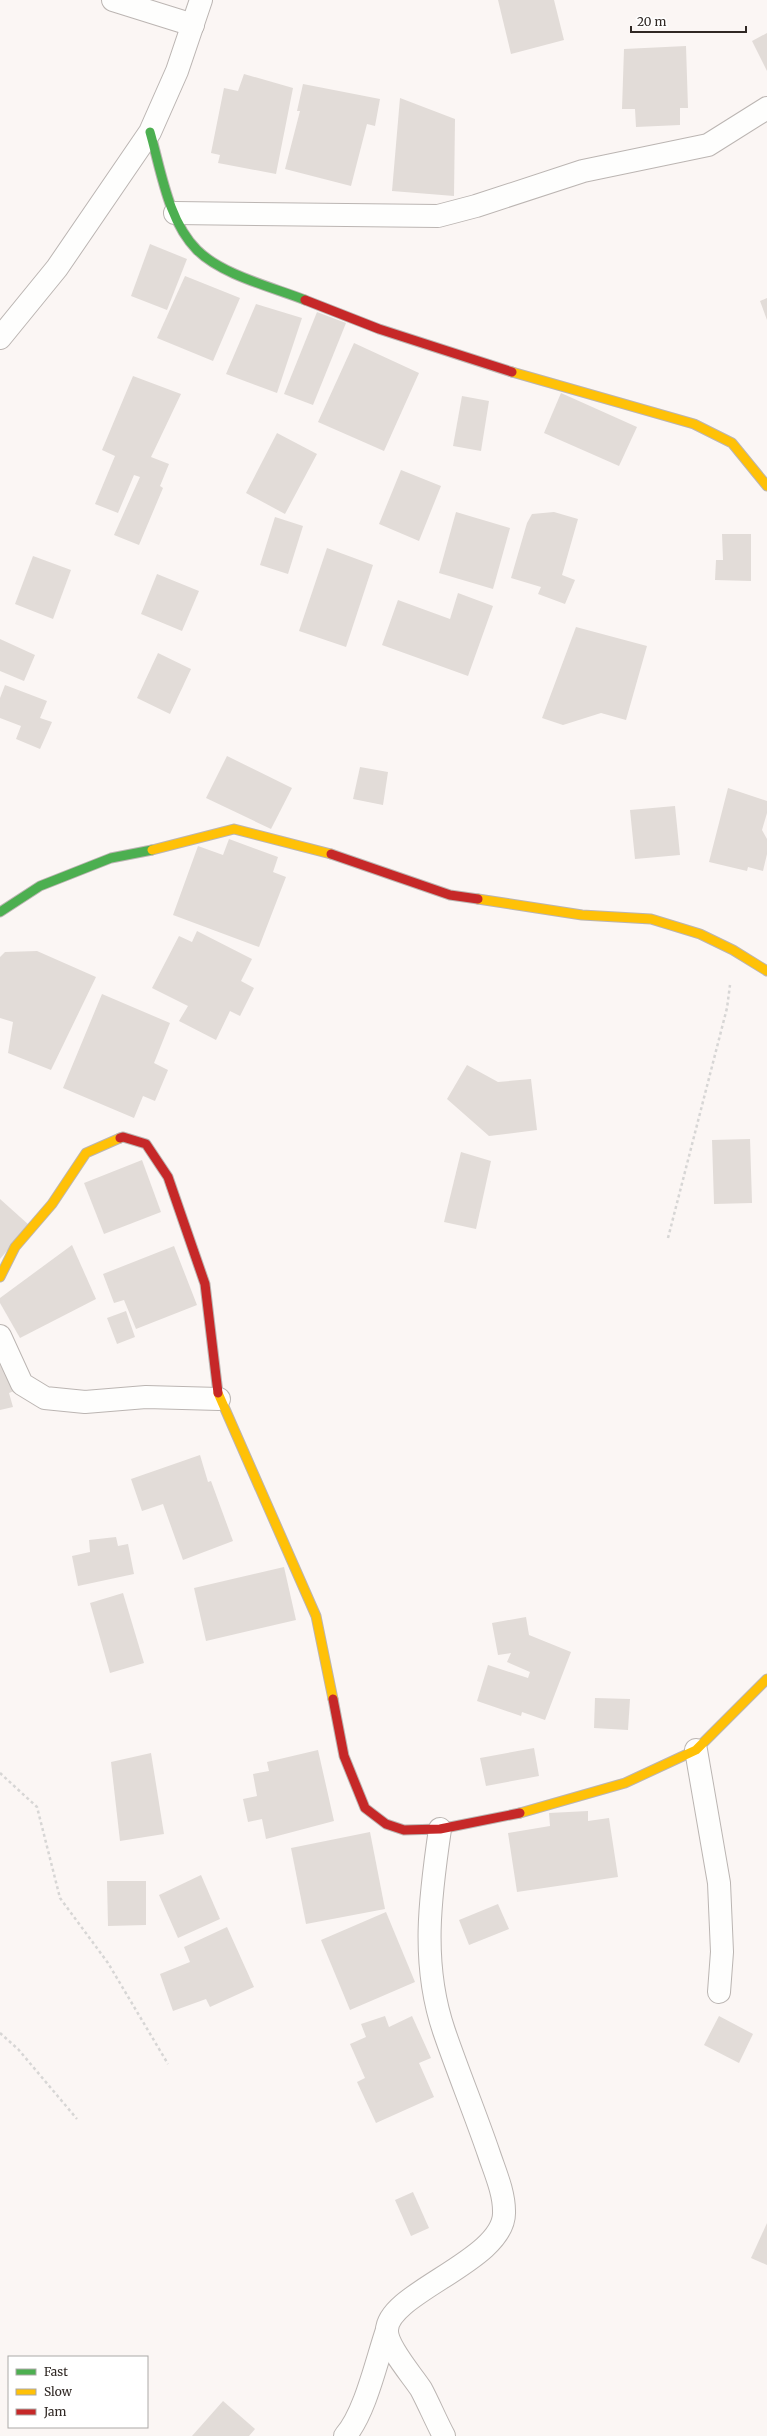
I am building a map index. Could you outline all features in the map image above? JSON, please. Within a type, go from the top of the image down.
[{"type":"street","points":[[113,0],[193,25]]},
{"type":"street","points":[[0,338],[57,268],[150,132],[177,71],[201,0]]},
{"type":"street","points":[[175,213],[438,216],[476,206],[583,171],[708,145],[767,108]]},
{"type":"street","points":[[150,132],[181,230],[197,250],[213,261],[300,299],[395,335],[694,424],[732,443],[767,486]]},
{"type":"street","points":[[0,912],[40,886],[111,858],[174,846],[234,829],[347,858],[450,895],[582,915],[651,919],[700,934],[733,950],[767,971]]},
{"type":"street","points":[[0,1277],[15,1248],[52,1204],[86,1153],[123,1137],[146,1144],[168,1177],[205,1284],[219,1399],[316,1616],[344,1756],[366,1808],[386,1824],[404,1830],[440,1829],[501,1818],[625,1783],[696,1750],[767,1679]]},
{"type":"street","points":[[0,1336],[22,1384],[45,1398],[85,1402],[146,1397],[219,1399]]},
{"type":"street","points":[[696,1750],[719,1883],[722,1952],[719,1992]]},
{"type":"street","points":[[346,2436],[350,2431],[363,2402],[389,2321],[396,2312],[488,2245],[501,2228],[505,2212],[498,2180],[467,2088],[444,2030],[433,1993],[428,1927],[440,1829]]},
{"type":"street","points":[[387,2330],[392,2345],[420,2389],[444,2436]]},
{"type":"path","points":[[668,1238],[727,1008],[733,950]]},
{"type":"path","points":[[0,1773],[37,1807],[60,1898],[108,1963],[168,2064]]},
{"type":"path","points":[[0,2033],[18,2049],[77,2119]]},
{"type":"building","points":[[498,0],[554,0],[564,40],[511,54]]},
{"type":"building","points":[[767,33],[767,71],[752,41]]},
{"type":"building","points":[[686,46],[688,108],[680,108],[680,125],[636,127],[635,109],[622,109],[624,49]]},
{"type":"building","points":[[244,74],[293,88],[276,174],[218,163],[220,155],[211,153],[224,88],[238,91]]},
{"type":"building","points":[[303,84],[380,99],[375,126],[367,124],[351,186],[285,169],[300,111],[297,111]]},
{"type":"building","points":[[400,98],[455,119],[454,196],[392,191]]},
{"type":"building","points":[[150,244],[187,259],[167,310],[131,296]]},
{"type":"building","points":[[185,276],[240,298],[213,361],[157,338]]},
{"type":"building","points":[[767,298],[767,320],[760,301]]},
{"type":"building","points":[[256,304],[302,318],[277,393],[226,374]]},
{"type":"building","points":[[317,312],[346,323],[313,405],[284,394]]},
{"type":"building","points":[[354,343],[419,373],[384,451],[318,422]]},
{"type":"building","points":[[133,376],[181,394],[151,457],[169,464],[160,486],[163,488],[139,545],[114,535],[140,477],[134,475],[118,513],[95,504],[115,456],[102,450]]},
{"type":"building","points":[[561,393],[637,427],[619,466],[544,433]]},
{"type":"building","points":[[462,396],[489,401],[481,451],[453,446]]},
{"type":"building","points":[[277,433],[317,454],[285,514],[246,493]]},
{"type":"building","points":[[401,470],[441,486],[419,541],[379,524]]},
{"type":"building","points":[[456,512],[510,528],[493,589],[439,573]]},
{"type":"building","points":[[554,512],[578,519],[562,575],[575,580],[565,604],[538,594],[541,587],[511,578],[527,523],[532,514]]},
{"type":"building","points":[[275,517],[303,526],[288,574],[260,565]]},
{"type":"building","points":[[722,534],[751,534],[751,581],[715,580],[716,560],[723,560]]},
{"type":"building","points":[[327,548],[373,565],[346,647],[299,631]]},
{"type":"building","points":[[33,556],[71,570],[53,619],[15,604]]},
{"type":"building","points":[[157,574],[199,591],[182,631],[141,614]]},
{"type":"building","points":[[458,593],[493,606],[468,676],[382,645],[398,600],[450,619]]},
{"type":"building","points":[[576,627],[647,646],[626,720],[601,713],[563,725],[542,718]]},
{"type":"building","points":[[0,639],[35,655],[24,681],[0,671]]},
{"type":"building","points":[[158,653],[191,669],[170,714],[137,698]]},
{"type":"building","points":[[5,685],[47,701],[40,718],[52,722],[40,749],[16,739],[21,726],[0,718],[0,698]]},
{"type":"building","points":[[227,756],[292,788],[271,829],[206,798]]},
{"type":"building","points":[[360,767],[388,772],[383,805],[353,799]]},
{"type":"building","points":[[728,788],[767,801],[767,813],[762,830],[767,839],[767,854],[763,871],[748,867],[747,871],[709,862]]},
{"type":"building","points":[[675,806],[680,855],[635,859],[630,810]]},
{"type":"building","points":[[229,839],[278,857],[273,872],[286,877],[259,947],[173,915],[198,846],[223,855]]},
{"type":"building","points":[[197,931],[252,959],[241,981],[254,988],[240,1016],[230,1011],[216,1040],[179,1021],[188,1006],[152,988],[179,936],[192,942]]},
{"type":"building","points":[[37,951],[96,977],[51,1070],[8,1053],[13,1022],[0,1018],[0,957],[5,952]]},
{"type":"building","points":[[102,994],[170,1023],[154,1063],[168,1070],[155,1101],[143,1096],[134,1118],[63,1088]]},
{"type":"building","points":[[467,1065],[498,1082],[531,1079],[537,1130],[489,1136],[447,1099]]},
{"type":"building","points":[[750,1139],[752,1203],[714,1204],[712,1140]]},
{"type":"building","points":[[461,1152],[491,1161],[476,1229],[444,1222]]},
{"type":"building","points":[[142,1160],[161,1212],[104,1234],[84,1183]]},
{"type":"building","points":[[0,1199],[29,1225],[0,1259]]},
{"type":"building","points":[[72,1245],[96,1299],[20,1338],[0,1303],[0,1298]]},
{"type":"building","points":[[174,1246],[197,1305],[136,1329],[124,1300],[114,1303],[103,1274]]},
{"type":"building","points":[[126,1311],[135,1337],[117,1344],[107,1318]]},
{"type":"building","points":[[0,1351],[14,1391],[9,1393],[13,1407],[0,1410]]},
{"type":"building","points":[[200,1455],[208,1482],[211,1481],[233,1541],[183,1560],[163,1504],[142,1511],[131,1479]]},
{"type":"building","points":[[116,1537],[118,1546],[128,1544],[134,1574],[78,1586],[72,1556],[90,1552],[89,1540]]},
{"type":"building","points":[[284,1567],[296,1620],[206,1641],[194,1588]]},
{"type":"building","points":[[123,1593],[144,1663],[110,1673],[90,1603]]},
{"type":"building","points":[[526,1617],[529,1635],[571,1652],[545,1720],[522,1712],[521,1716],[477,1701],[488,1665],[528,1678],[530,1672],[507,1662],[511,1653],[498,1655],[492,1623]]},
{"type":"building","points":[[595,1698],[630,1699],[628,1730],[594,1728]]},
{"type":"building","points":[[534,1748],[539,1776],[486,1786],[480,1758]]},
{"type":"building","points":[[318,1750],[334,1821],[266,1839],[262,1819],[248,1822],[243,1799],[257,1796],[253,1774],[269,1771],[267,1762]]},
{"type":"building","points":[[151,1753],[164,1834],[120,1841],[111,1762]]},
{"type":"building","points":[[588,1811],[588,1821],[609,1818],[618,1877],[517,1892],[508,1833],[550,1826],[549,1813]]},
{"type":"building","points":[[370,1832],[385,1909],[306,1924],[291,1848]]},
{"type":"building","points":[[201,1875],[220,1919],[178,1938],[159,1895]]},
{"type":"building","points":[[107,1881],[146,1881],[146,1925],[108,1926]]},
{"type":"building","points":[[498,1904],[509,1929],[469,1945],[459,1920]]},
{"type":"building","points":[[386,1912],[415,1982],[350,2010],[321,1940]]},
{"type":"building","points":[[227,1927],[254,1987],[210,2007],[206,1999],[173,2011],[160,1974],[190,1962],[184,1947]]},
{"type":"building","points":[[385,2016],[389,2027],[412,2016],[431,2058],[419,2063],[434,2097],[376,2123],[357,2082],[365,2078],[350,2044],[366,2037],[361,2024]]},
{"type":"building","points":[[719,2016],[753,2034],[739,2063],[704,2045]]},
{"type":"building","points":[[413,2192],[429,2228],[411,2236],[395,2200]]},
{"type":"building","points":[[767,2223],[767,2265],[751,2258]]},
{"type":"building","points":[[223,2401],[255,2429],[249,2436],[192,2436]]},
{"type":"traffic: fast","points":[[150,132],[172,210],[187,238],[197,250],[207,259],[220,267],[248,280],[305,300]]},
{"type":"traffic: fast","points":[[0,912],[40,886],[111,858],[152,850]]},
{"type":"traffic: slow","points":[[512,372],[694,424],[732,443],[767,486]]},
{"type":"traffic: slow","points":[[152,850],[234,829],[331,854]]},
{"type":"traffic: slow","points":[[478,899],[582,915],[651,919],[700,934],[733,950],[767,971]]},
{"type":"traffic: slow","points":[[0,1277],[15,1247],[52,1204],[86,1153],[120,1138]]},
{"type":"traffic: slow","points":[[218,1393],[316,1616],[333,1699]]},
{"type":"traffic: slow","points":[[520,1813],[625,1783],[696,1750],[767,1679]]},
{"type":"traffic: jam","points":[[305,300],[379,329],[512,372]]},
{"type":"traffic: jam","points":[[331,854],[450,895],[478,899]]},
{"type":"traffic: jam","points":[[120,1138],[123,1137],[146,1144],[168,1177],[205,1284],[218,1393]]},
{"type":"traffic: jam","points":[[333,1699],[344,1756],[365,1808],[386,1824],[404,1830],[440,1829],[520,1813]]}]
